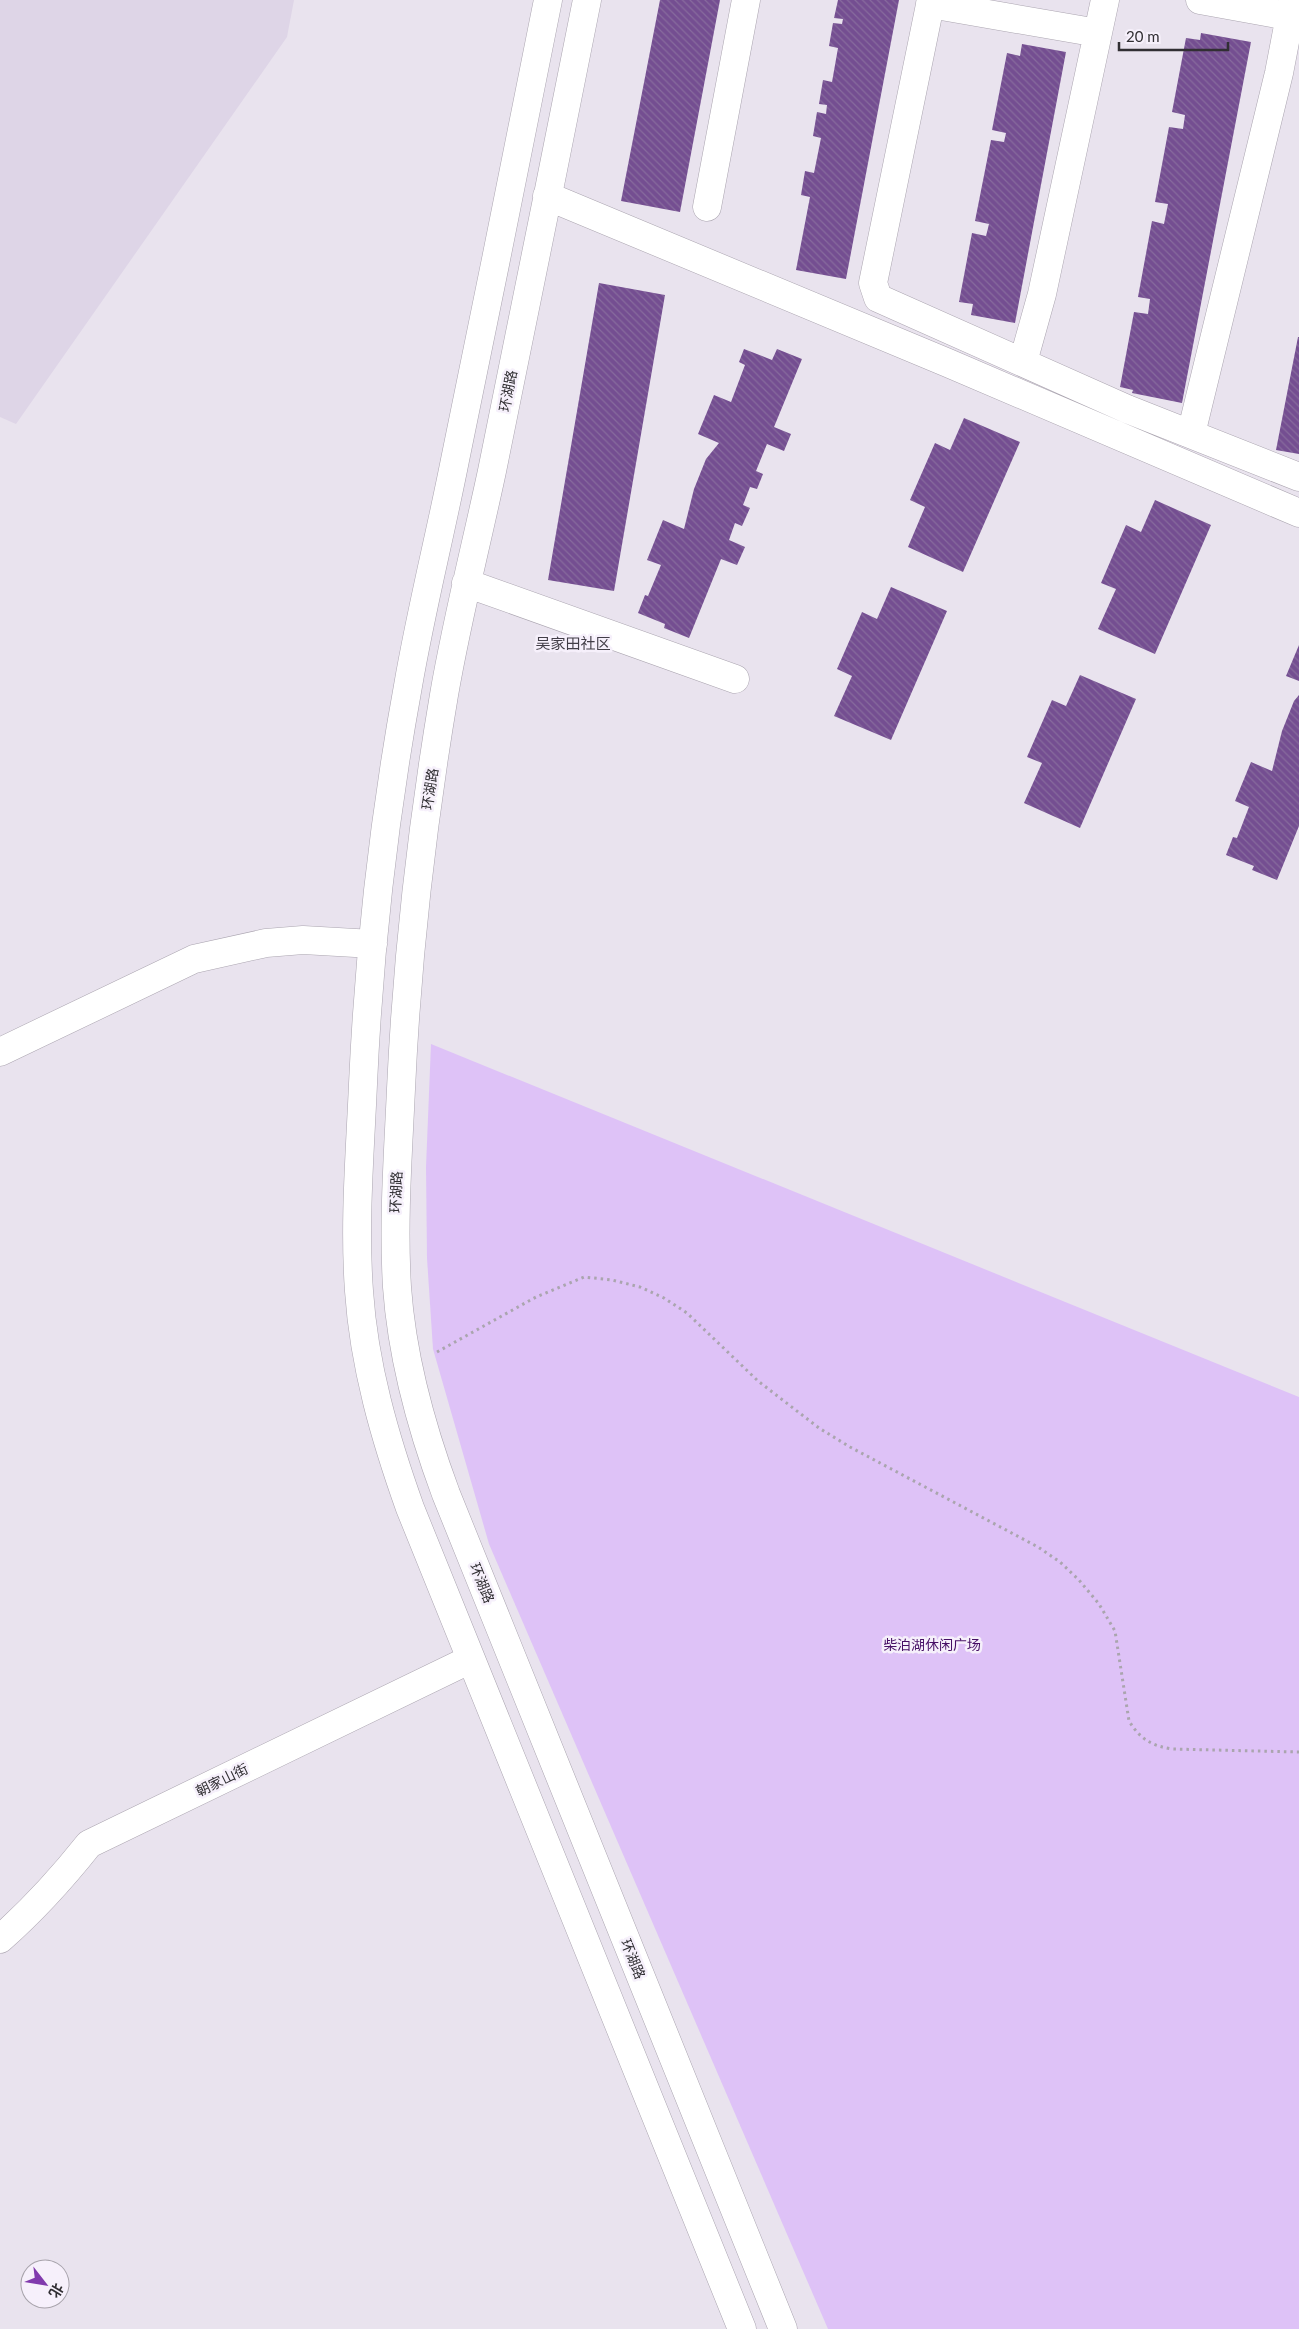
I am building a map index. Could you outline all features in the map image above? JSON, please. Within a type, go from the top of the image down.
[{"type":"street","points":[[548,0],[407,687],[389,800],[373,944],[365,1039],[357,1229],[359,1294],[366,1348],[377,1403],[392,1456],[410,1508],[742,2329]]},
{"type":"street","name":"环湖路","points":[[587,0],[492,473],[466,583],[444,694],[427,805],[413,916],[403,1041],[395,1228],[397,1290],[408,1368],[428,1444],[446,1494],[783,2329]]},
{"type":"street","points":[[707,207],[746,0]]},
{"type":"street","points":[[1023,362],[1042,294],[1105,0]]},
{"type":"street","points":[[1191,434],[1294,11],[1200,0]]},
{"type":"street","points":[[1098,33],[931,2],[873,283],[878,298],[1127,409],[1299,477]]},
{"type":"street","points":[[547,196],[948,363],[1299,513]]},
{"type":"street","points":[[466,583],[735,679]]},
{"type":"street","points":[[0,1052],[194,959],[266,943],[303,940],[373,944]]},
{"type":"street","name":"朝家山街","points":[[0,1939],[54,1887],[89,1844],[471,1659]]},
{"type":"path","points":[[408,1368],[536,1297],[584,1277],[612,1280],[640,1287],[664,1298],[687,1313],[758,1381],[819,1428],[850,1447],[1038,1547],[1060,1562],[1079,1580],[1099,1604],[1115,1631],[1129,1721],[1136,1733],[1146,1742],[1172,1749],[1299,1752]]},
{"type":"shaded area","points":[[0,0],[294,0],[287,37],[16,424],[0,417]]},
{"type":"green space","name":"柴泊湖休闲广场","points":[[431,1044],[1299,1397],[1299,2329],[828,2329],[489,1544],[433,1349],[427,1258],[426,1167]]},
{"type":"building","points":[[660,0],[720,0],[680,212],[621,201]]},
{"type":"building","points":[[838,0],[899,0],[846,279],[796,270],[810,197],[801,195],[805,171],[814,173],[821,138],[813,136],[817,112],[826,114],[827,105],[819,104],[823,80],[832,82],[838,48],[829,46],[833,23],[842,24],[843,19],[834,18]]},
{"type":"building","points":[[1201,33],[1251,42],[1182,403],[1132,393],[1133,390],[1120,387],[1134,312],[1148,314],[1150,299],[1138,297],[1152,221],[1164,224],[1168,204],[1155,202],[1169,127],[1183,129],[1185,115],[1172,112],[1186,38],[1200,40]]},
{"type":"building","points":[[1022,44],[1066,52],[1015,323],[971,315],[973,304],[959,302],[972,233],[986,236],[989,224],[975,221],[991,140],[1004,142],[1006,133],[992,130],[1007,53],[1020,56]]},
{"type":"building","points":[[599,283],[665,295],[614,591],[548,580]]},
{"type":"building","points":[[1299,337],[1299,454],[1276,450]]},
{"type":"building","points":[[744,349],[772,360],[777,349],[802,359],[774,427],[791,434],[784,451],[767,444],[756,471],[763,474],[757,489],[750,487],[743,505],[750,508],[742,526],[735,523],[729,540],[745,547],[737,565],[721,559],[689,638],[664,628],[665,624],[638,613],[645,595],[648,596],[661,565],[647,560],[663,520],[684,529],[694,489],[706,459],[719,443],[698,434],[714,395],[731,402],[745,365],[739,362]]},
{"type":"building","points":[[964,418],[1020,442],[963,572],[908,547],[925,507],[910,500],[935,443],[950,450]]},
{"type":"building","points":[[1155,500],[1211,525],[1155,654],[1098,629],[1116,589],[1101,583],[1126,525],[1141,532]]},
{"type":"building","points":[[891,587],[947,611],[891,740],[834,716],[852,676],[837,669],[862,612],[877,619]]},
{"type":"building","points":[[1299,645],[1299,681],[1286,676]]},
{"type":"building","points":[[1080,675],[1136,699],[1080,828],[1024,803],[1042,763],[1027,757],[1052,700],[1066,706]]},
{"type":"building","points":[[1299,695],[1299,826],[1277,880],[1252,870],[1254,866],[1226,855],[1233,837],[1237,838],[1249,807],[1235,801],[1251,762],[1272,771],[1282,731],[1294,701]]},
{"type":"district","name":"吴家田社区","points":[[573,644]]}]
